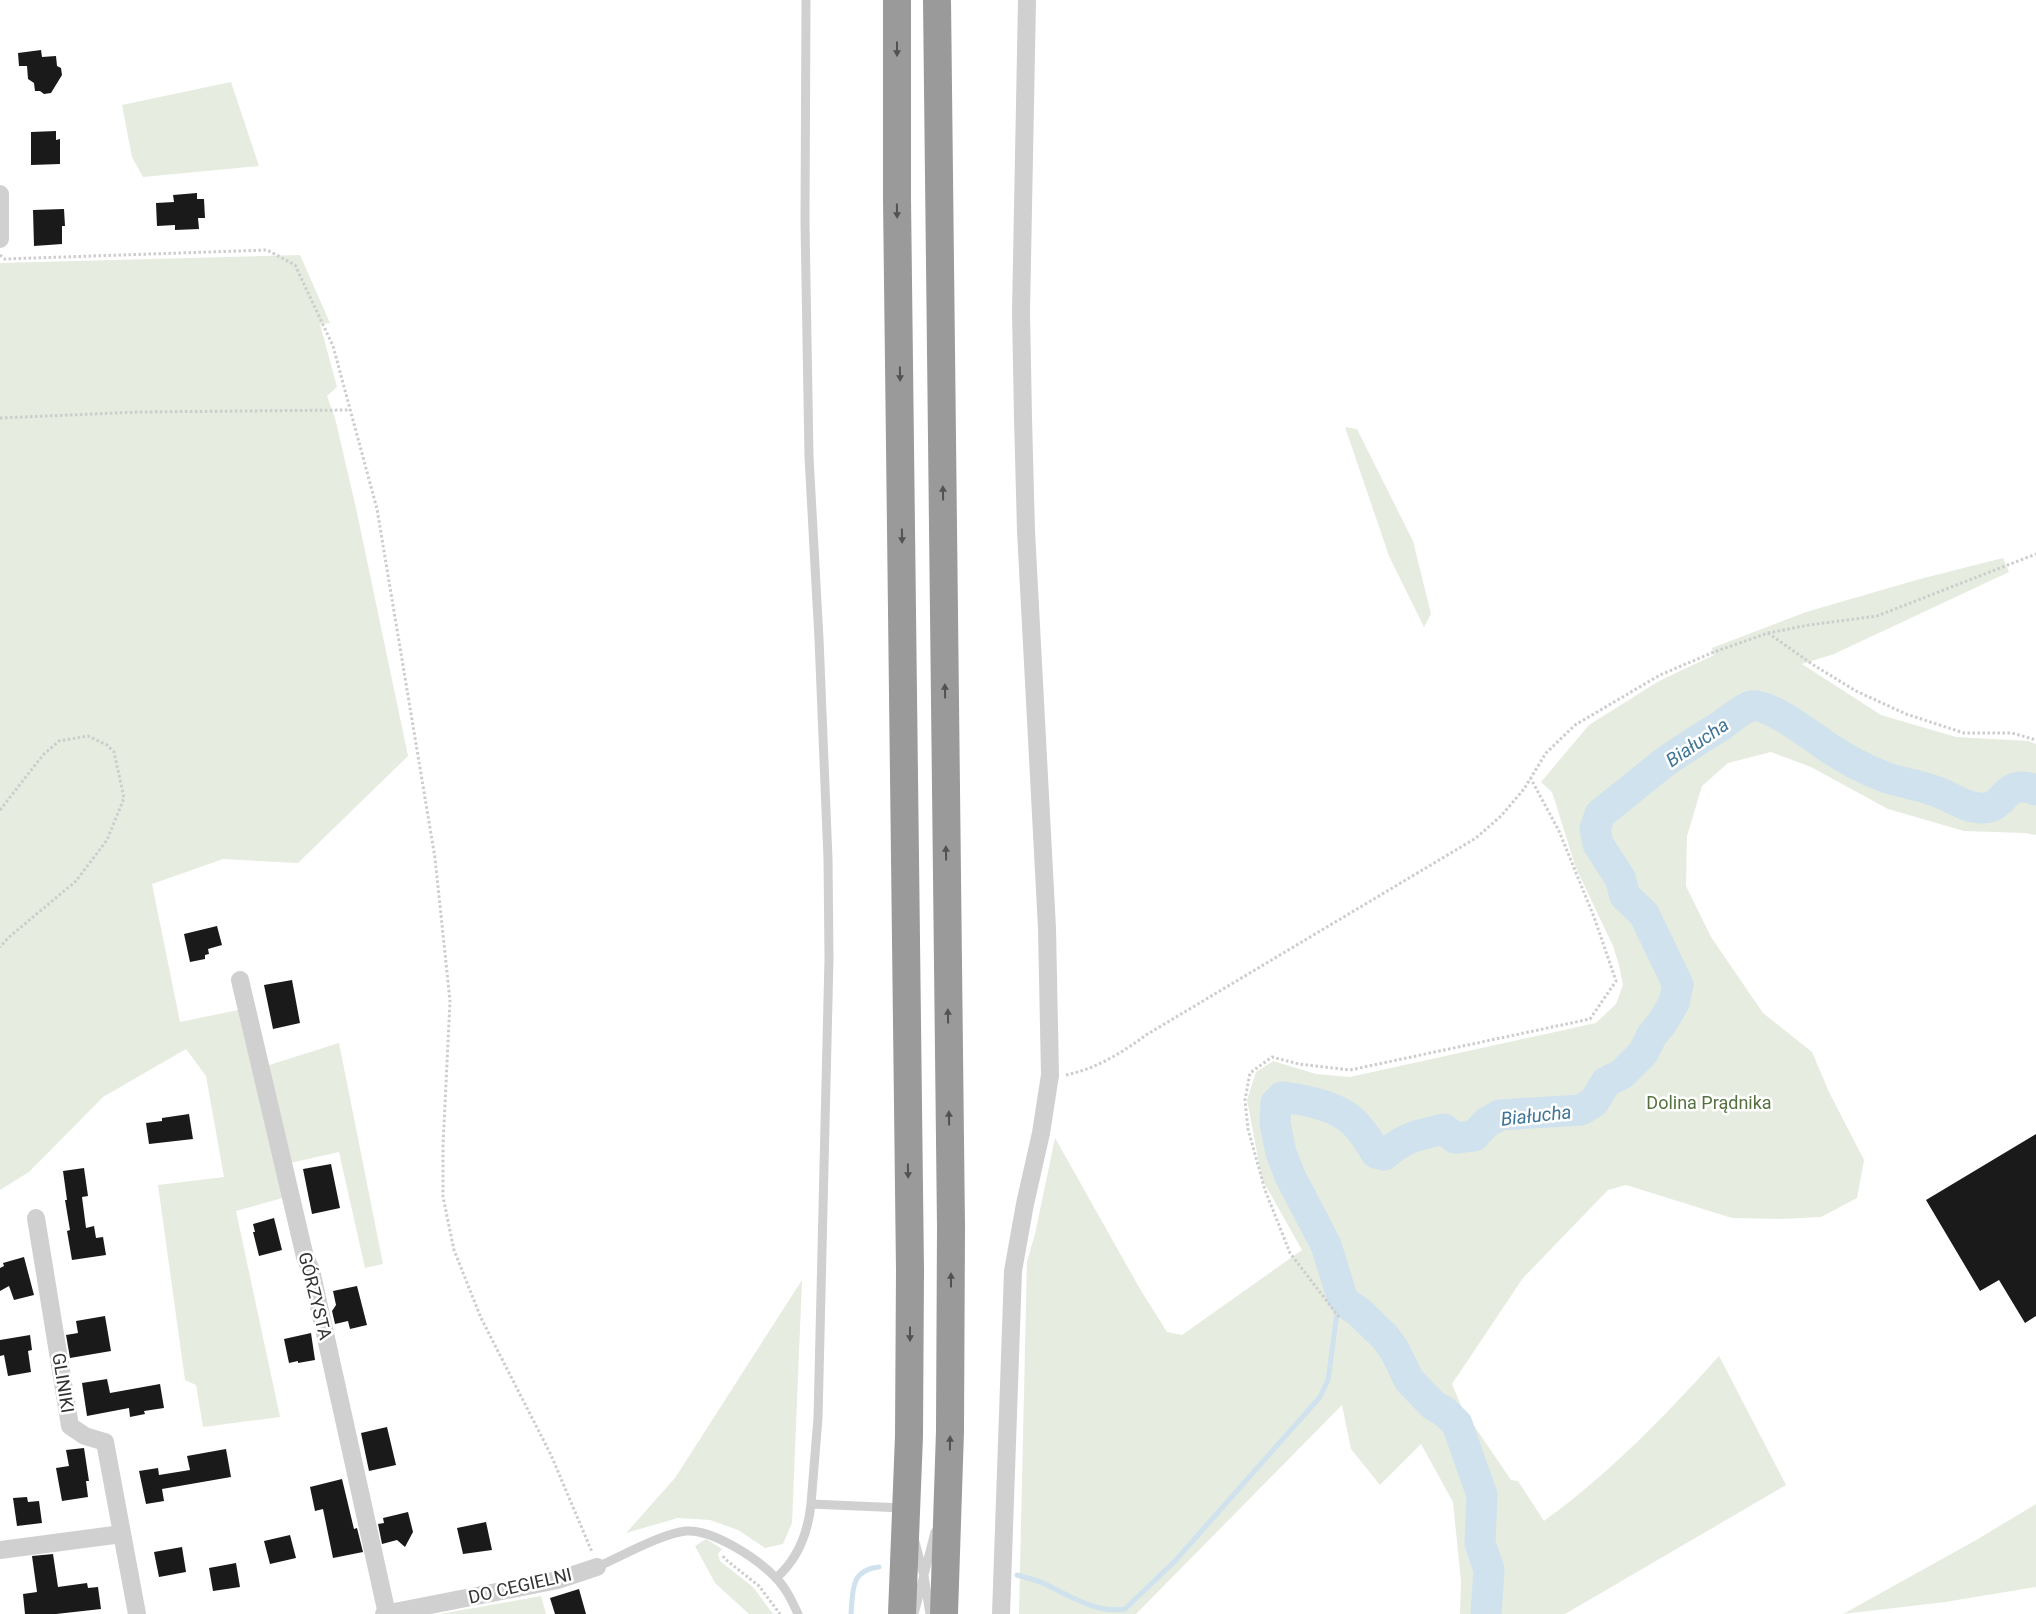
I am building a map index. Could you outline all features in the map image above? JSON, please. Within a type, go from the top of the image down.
[{"type":"highway","points":[[898,0],[897,198],[910,1270],[907,1508],[902,1614]]},
{"type":"highway","points":[[937,0],[951,1227],[949,1476],[944,1614]]},
{"type":"street","points":[[1001,1614],[1014,1271],[1025,1204],[1041,1133],[1050,1075],[1047,928],[1026,531],[1023,437],[1021,312],[1027,0]]},
{"type":"street","points":[[0,194],[0,239]]},
{"type":"street","name":"GÓRZYSTA","points":[[240,980],[305,1257],[311,1270],[386,1614]]},
{"type":"street","name":"GLINIKI","points":[[36,1218],[70,1426],[85,1436],[105,1442],[137,1614]]},
{"type":"street","points":[[0,1550],[122,1534]]},
{"type":"street","name":"DO CEGIELNI","points":[[386,1614],[558,1580],[598,1567]]},
{"type":"lane","points":[[776,1578],[790,1563],[802,1543],[810,1518],[818,1418],[829,948],[827,839],[809,457],[805,222],[806,0]]},
{"type":"lane","points":[[914,1614],[949,1476]]},
{"type":"lane","points":[[811,1504],[907,1508],[924,1576],[930,1614]]},
{"type":"lane","points":[[598,1567],[679,1532],[694,1531],[718,1539],[741,1551],[776,1578],[793,1602],[798,1614]]},
{"type":"path","points":[[0,255],[5,259],[267,250],[295,265],[333,346],[377,509],[435,858],[450,1000],[443,1145],[443,1197],[454,1250],[481,1318],[551,1455],[598,1567]]},
{"type":"path","points":[[0,418],[139,412],[350,410]]},
{"type":"path","points":[[1050,1075],[1064,1076],[1086,1071],[1476,838],[1501,816],[1530,778],[1546,752],[1574,726],[1660,675],[1768,632],[1809,624],[1878,616],[2036,554]]},
{"type":"path","points":[[1768,632],[1815,666],[1856,691],[1906,714],[1964,733],[2012,733],[2036,740]]},
{"type":"path","points":[[0,810],[43,755],[59,741],[88,736],[107,745],[114,752],[124,798],[107,840],[76,881],[8,938],[0,947]]},
{"type":"path","points":[[1339,1318],[1290,1253],[1265,1190],[1248,1129],[1245,1100],[1250,1073],[1272,1057],[1300,1064],[1350,1070],[1590,1019],[1616,981],[1594,917],[1559,831],[1530,778]]},
{"type":"path","points":[[725,1551],[723,1555],[725,1559],[759,1586],[780,1614]]},
{"type":"green space","points":[[231,82],[259,166],[143,177],[132,157],[122,105]]},
{"type":"green space","points":[[300,255],[330,323],[320,324],[337,387],[327,396],[335,418],[356,508],[408,756],[298,863],[223,859],[152,884],[180,1022],[243,1009],[286,1197],[236,1211],[280,1417],[203,1427],[196,1385],[185,1380],[158,1185],[224,1177],[206,1076],[186,1049],[103,1097],[29,1172],[0,1190],[0,263]]},
{"type":"green space","points":[[1345,427],[1357,429],[1413,541],[1431,614],[1424,627],[1389,556]]},
{"type":"green space","name":"Dolina Prądnika","points":[[2003,558],[2009,572],[1834,654],[1802,664],[1881,715],[1956,737],[2029,741],[2036,744],[2036,835],[1964,831],[1888,809],[1811,767],[1771,752],[1728,763],[1702,786],[1687,836],[1686,886],[1711,937],[1763,1013],[1812,1052],[1829,1092],[1864,1160],[1857,1198],[1821,1217],[1779,1219],[1732,1218],[1626,1185],[1608,1190],[1523,1278],[1452,1384],[1462,1408],[1511,1480],[1518,1481],[1544,1521],[1614,1464],[1719,1356],[1786,1485],[1565,1614],[1460,1614],[1461,1581],[1453,1502],[1421,1444],[1380,1485],[1351,1449],[1342,1405],[1136,1614],[1019,1614],[1027,1262],[1035,1234],[1055,1138],[1140,1289],[1167,1332],[1182,1335],[1302,1250],[1262,1179],[1247,1100],[1256,1072],[1273,1061],[1316,1074],[1350,1077],[1596,1023],[1616,1004],[1623,985],[1613,946],[1576,868],[1552,792],[1541,782],[1589,725],[1659,681],[1714,655],[1712,648],[1806,612],[1920,579]]},
{"type":"green space","points":[[339,1043],[383,1264],[365,1268],[339,1152],[290,1163],[266,1066]]},
{"type":"green space","points":[[802,1280],[792,1523],[783,1544],[765,1548],[738,1530],[710,1520],[678,1518],[626,1533],[675,1478]]},
{"type":"green space","points":[[2036,1504],[2036,1587],[1945,1602],[1843,1614],[1978,1539]]},
{"type":"green space","points":[[706,1539],[722,1549],[718,1554],[720,1561],[753,1587],[773,1614],[749,1614],[715,1583],[695,1546]]},
{"type":"green space","points":[[541,1596],[546,1614],[440,1614]]},
{"type":"building","points":[[41,50],[42,57],[56,56],[57,66],[61,68],[62,75],[51,93],[44,94],[40,91],[35,91],[34,83],[28,79],[27,66],[19,66],[18,53]]},
{"type":"building","points":[[56,131],[56,140],[60,139],[60,164],[31,165],[31,132]]},
{"type":"building","points":[[197,193],[197,199],[204,199],[205,218],[198,218],[199,229],[175,230],[175,225],[157,226],[156,203],[174,202],[173,195]]},
{"type":"building","points":[[64,209],[65,226],[62,226],[62,244],[34,246],[33,210]]},
{"type":"building","points":[[217,926],[222,945],[208,949],[209,954],[205,955],[205,959],[190,962],[184,934]]},
{"type":"building","points":[[292,980],[300,1023],[273,1029],[264,985]]},
{"type":"building","points":[[189,1114],[193,1139],[149,1144],[146,1123],[162,1121],[162,1118]]},
{"type":"building","points":[[2036,1134],[2036,1316],[2025,1323],[1999,1280],[1980,1291],[1926,1200]]},
{"type":"building","points":[[331,1164],[340,1208],[312,1214],[303,1169]]},
{"type":"building","points":[[84,1168],[88,1196],[82,1197],[86,1228],[94,1226],[96,1238],[103,1237],[106,1255],[72,1260],[67,1231],[70,1230],[63,1171]]},
{"type":"building","points":[[274,1218],[282,1250],[259,1256],[253,1224]]},
{"type":"building","points":[[24,1257],[34,1295],[14,1300],[9,1286],[0,1291],[0,1268],[4,1266],[3,1263]]},
{"type":"building","points":[[357,1286],[367,1325],[350,1329],[348,1321],[335,1324],[332,1311],[336,1305],[333,1291]]},
{"type":"building","points":[[105,1316],[111,1351],[70,1358],[66,1335],[78,1333],[76,1321]]},
{"type":"building","points":[[311,1333],[315,1360],[289,1363],[284,1339]]},
{"type":"building","points":[[30,1335],[32,1350],[28,1351],[31,1372],[8,1376],[4,1355],[0,1356],[0,1340]]},
{"type":"building","points":[[107,1379],[110,1393],[160,1384],[164,1408],[144,1411],[145,1414],[130,1417],[129,1408],[87,1416],[82,1383]]},
{"type":"building","points":[[387,1427],[396,1465],[369,1471],[361,1433]]},
{"type":"building","points":[[84,1448],[89,1481],[86,1481],[88,1497],[62,1501],[56,1468],[69,1466],[66,1450]]},
{"type":"building","points":[[226,1449],[231,1477],[162,1489],[164,1501],[146,1504],[139,1471],[158,1468],[159,1475],[190,1470],[187,1456]]},
{"type":"building","points":[[342,1479],[354,1529],[357,1528],[363,1552],[333,1558],[323,1509],[315,1511],[310,1487]]},
{"type":"building","points":[[27,1497],[28,1502],[39,1501],[42,1523],[17,1526],[13,1498]]},
{"type":"building","points":[[408,1512],[413,1532],[405,1547],[397,1540],[382,1544],[378,1524],[384,1523],[383,1518]]},
{"type":"building","points":[[486,1522],[492,1550],[463,1554],[457,1528]]},
{"type":"building","points":[[290,1535],[296,1558],[270,1564],[264,1541]]},
{"type":"building","points":[[182,1547],[186,1572],[159,1577],[154,1552]]},
{"type":"building","points":[[53,1554],[58,1587],[87,1583],[88,1588],[98,1587],[101,1609],[56,1614],[25,1614],[23,1594],[37,1592],[32,1556]]},
{"type":"building","points":[[236,1563],[240,1587],[213,1591],[209,1568]]},
{"type":"building","points":[[579,1589],[586,1614],[555,1614],[550,1598]]},
{"type":"waterway","name":"Białucha","points":[[1486,1614],[1489,1570],[1480,1543],[1482,1495],[1457,1424],[1445,1412],[1433,1405],[1409,1380],[1395,1351],[1385,1337],[1358,1311],[1347,1304],[1342,1297],[1326,1245],[1291,1178],[1281,1153],[1275,1123],[1276,1103],[1282,1097],[1290,1098],[1315,1103],[1339,1112],[1359,1128],[1376,1153],[1384,1155],[1405,1140],[1427,1133],[1444,1129],[1455,1138],[1474,1136],[1486,1123],[1500,1115],[1581,1110],[1594,1102],[1606,1082],[1622,1074],[1643,1053],[1652,1035],[1674,1003],[1678,985],[1644,914],[1625,896],[1620,878],[1598,844],[1595,829],[1600,814],[1665,762],[1751,706],[1758,706],[1778,714],[1826,746],[1871,771],[1887,778],[1938,792],[1966,805],[1980,808],[1990,807],[2015,788],[2023,787],[2036,790]]},
{"type":"waterway","points":[[1017,1575],[1040,1582],[1095,1607],[1115,1610],[1125,1609],[1175,1561],[1320,1397],[1328,1380],[1340,1291]]},
{"type":"waterway","points":[[851,1614],[853,1590],[858,1577],[863,1572],[879,1567]]}]
